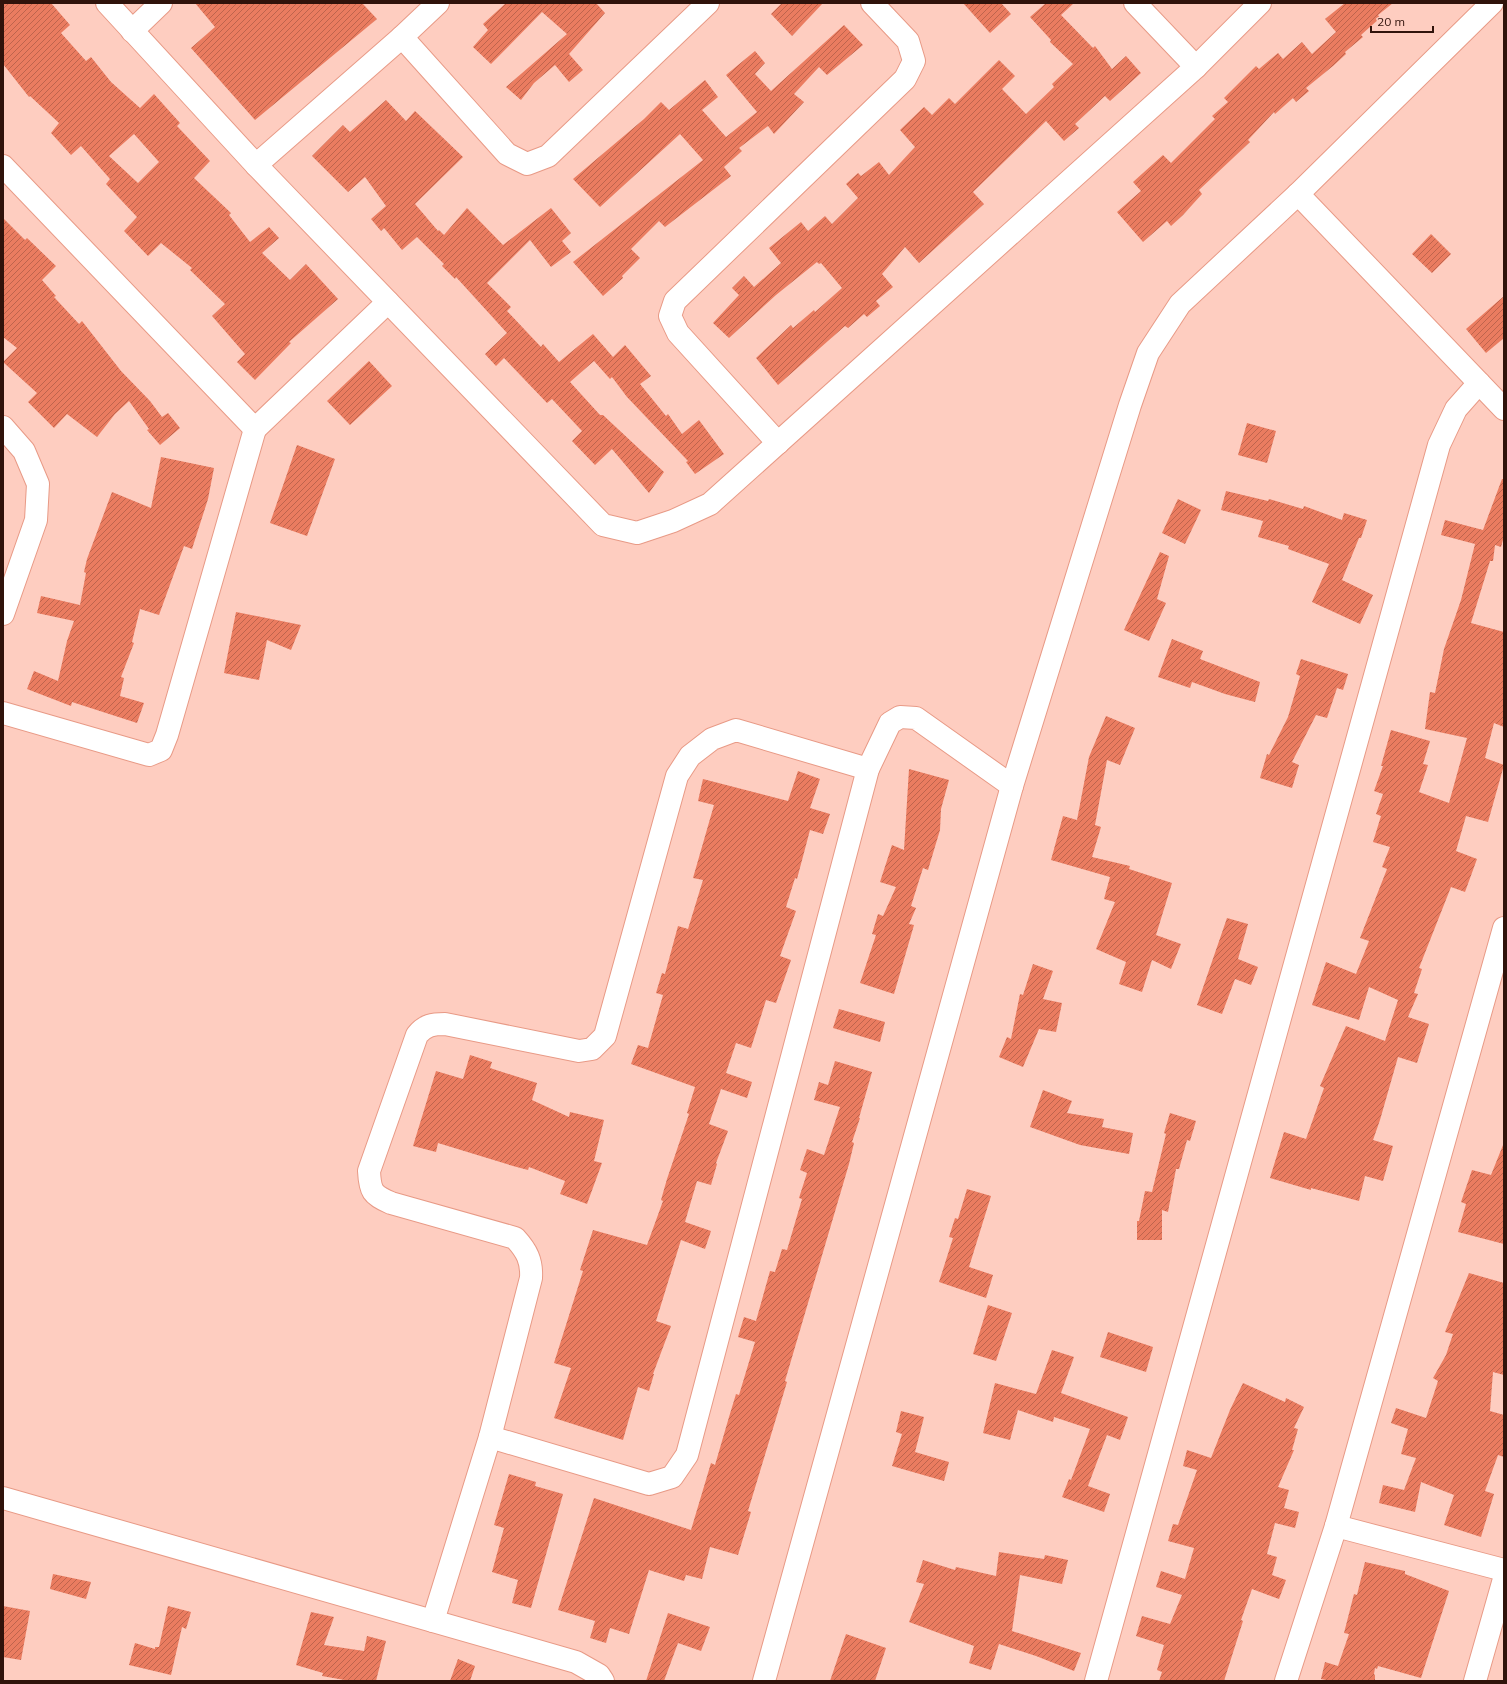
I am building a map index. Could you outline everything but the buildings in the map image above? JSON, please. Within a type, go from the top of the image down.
[{"type":"street","points":[[107,3],[256,165],[603,526],[637,533],[673,521],[710,504],[1196,67],[1260,3]]},
{"type":"street","points":[[132,31],[161,3]]},
{"type":"street","points":[[256,165],[402,37],[438,3]]},
{"type":"street","points":[[402,37],[507,154],[526,164],[548,156],[708,3]]},
{"type":"street","points":[[778,443],[678,333],[670,316],[675,301],[905,79],[914,62],[908,41],[872,3]]},
{"type":"street","points":[[1135,3],[1196,67]]},
{"type":"street","points":[[764,1681],[1012,786],[1130,405],[1148,353],[1180,304],[1298,194],[1492,3]]},
{"type":"street","points":[[3,166],[255,429]]},
{"type":"street","points":[[1298,194],[1504,409]]},
{"type":"street","points":[[3,713],[149,755],[161,750],[167,735],[255,429],[388,302]]},
{"type":"street","points":[[1096,1681],[1439,444],[1456,409],[1479,383]]},
{"type":"street","points":[[3,427],[24,451],[38,484],[36,520],[3,614]]},
{"type":"street","points":[[490,1437],[649,1484],[672,1477],[687,1455],[868,769],[890,723],[900,717],[916,718],[1012,786]]},
{"type":"street","points":[[433,1621],[490,1437],[531,1278],[532,1264],[525,1248],[515,1238],[391,1203],[377,1197],[370,1186],[369,1171],[417,1035],[422,1028],[434,1024],[445,1024],[578,1051],[592,1049],[605,1036],[677,776],[690,756],[712,739],[736,730],[868,769]]},
{"type":"street","points":[[1286,1681],[1336,1526],[1504,928]]},
{"type":"street","points":[[3,1498],[576,1662],[599,1675],[603,1681]]},
{"type":"street","points":[[1336,1526],[1504,1570]]},
{"type":"street","points":[[1476,1681],[1504,1579]]}]
